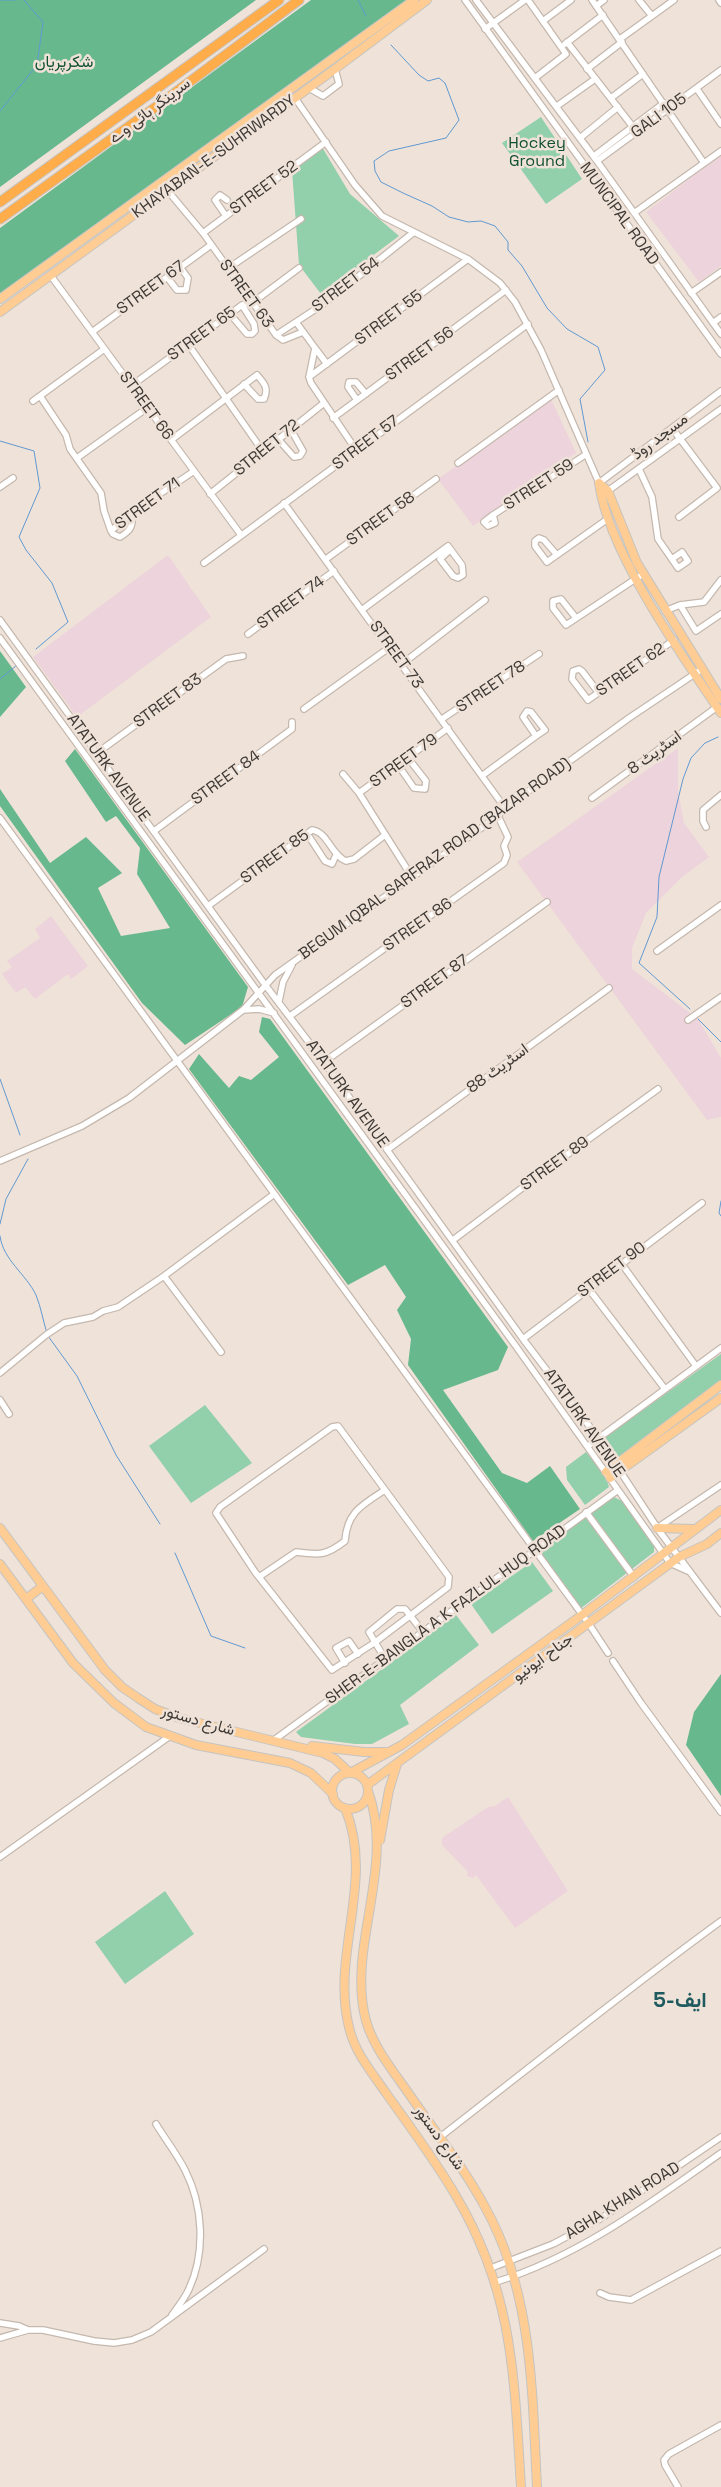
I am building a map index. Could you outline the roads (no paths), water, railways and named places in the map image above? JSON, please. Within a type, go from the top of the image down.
[{"type":"highway","name":"سرینگر ہائی وے","points":[[0,203],[278,0]]},
{"type":"highway","name":"سرینگر ہائی وے","points":[[2,218],[160,104],[299,0]]},
{"type":"highway","points":[[160,85],[150,96],[83,144],[81,150],[87,152],[144,111],[160,104]]},
{"type":"highway","points":[[0,203],[67,156],[74,157],[73,162],[16,204],[2,218]]},
{"type":"main road","name":"KHAYABAN-E-SUHRWARDY","points":[[0,299],[414,0]]},
{"type":"main road","name":"KHAYABAN-E-SUHRWARDY","points":[[0,311],[335,70],[427,0]]},
{"type":"main road","points":[[347,48],[352,56]]},
{"type":"main road","points":[[249,119],[254,127]]},
{"type":"main road","points":[[600,483],[637,563],[639,575],[665,611],[719,710]]},
{"type":"main road","points":[[604,493],[609,518],[674,640],[721,699]]},
{"type":"main road","points":[[608,1475],[721,1386]]},
{"type":"main road","points":[[617,1468],[721,1398]]},
{"type":"main road","name":"جناح ایونیو","points":[[350,1773],[389,1752],[582,1615],[664,1555],[694,1529],[721,1510]]},
{"type":"main road","name":"شارع دستور","points":[[0,1528],[105,1670],[122,1687],[155,1709],[179,1718],[298,1746],[335,1759],[350,1773]]},
{"type":"main road","points":[[657,1528],[694,1529]]},
{"type":"main road","name":"جناح ایونیو","points":[[368,1788],[397,1764],[679,1556],[707,1544],[721,1533]]},
{"type":"main road","name":"شارع دستور","points":[[0,1564],[73,1663],[114,1703],[146,1727],[196,1745],[290,1763],[310,1773],[333,1794]]},
{"type":"main road","points":[[26,1599],[43,1586]]},
{"type":"main road","points":[[298,1746],[364,1752],[389,1752]]},
{"type":"main road","points":[[377,1853],[389,1790],[397,1764]]},
{"type":"main road","points":[[350,1773],[361,1777],[368,1788],[361,1805],[345,1808],[337,1803],[333,1794],[337,1780],[350,1773]]},
{"type":"main road","name":"شارع دستور","points":[[368,1788],[375,1815],[377,1853],[362,1970],[364,2012],[374,2041],[386,2062],[486,2208],[514,2277],[522,2309],[530,2358],[538,2487]]},
{"type":"main road","name":"شارع دستور","points":[[345,1808],[355,1835],[358,1861],[344,1971],[344,1990],[350,2032],[357,2050],[366,2064],[456,2195],[475,2230],[491,2268],[496,2282],[512,2358],[521,2487]]},
{"type":"street","name":"MUNCIPAL ROAD","points":[[465,0],[721,354]]},
{"type":"street","name":"MUNCIPAL ROAD","points":[[476,0],[557,106],[721,334]]},
{"type":"street","points":[[485,29],[527,0],[566,54],[535,78]]},
{"type":"street","points":[[543,20],[572,0]]},
{"type":"street","points":[[592,0],[704,163]]},
{"type":"street","points":[[596,6],[604,0]]},
{"type":"street","points":[[639,0],[652,16]]},
{"type":"street","points":[[587,69],[621,40],[674,0]]},
{"type":"street","points":[[562,46],[603,15]]},
{"type":"street","points":[[567,42],[633,127]]},
{"type":"street","points":[[309,88],[324,96],[339,84],[335,70]]},
{"type":"street","name":"GALI 105","points":[[595,158],[666,106],[697,89],[721,70]]},
{"type":"street","points":[[611,98],[643,74]]},
{"type":"street","points":[[557,106],[595,79]]},
{"type":"street","points":[[697,89],[721,124]]},
{"type":"street","points":[[295,98],[355,185],[376,210],[390,221],[468,259],[494,276],[506,290],[528,324],[600,483]]},
{"type":"street","points":[[595,158],[633,127],[666,106]]},
{"type":"street","points":[[580,138],[618,107]]},
{"type":"street","name":"STREET 52","points":[[202,233],[326,142]]},
{"type":"street","points":[[634,212],[721,151]]},
{"type":"street","name":"STREET 63","points":[[168,191],[202,233],[276,335],[283,340],[303,332]]},
{"type":"street","points":[[226,216],[215,200],[220,195],[227,200]]},
{"type":"street","points":[[227,269],[301,219]]},
{"type":"street","name":"STREET 54","points":[[276,335],[325,302],[414,232]]},
{"type":"street","name":"STREET 67","points":[[92,332],[211,245]]},
{"type":"street","name":"STREET 55","points":[[309,377],[468,259]]},
{"type":"street","points":[[167,277],[177,290],[186,290],[188,278],[180,267]]},
{"type":"street","name":"STREET 65","points":[[131,386],[242,305],[252,303],[299,268]]},
{"type":"street","points":[[691,293],[721,272]]},
{"type":"street","name":"STREET 66","points":[[51,276],[103,350],[241,535]]},
{"type":"street","name":"STREET 56","points":[[334,418],[506,290]]},
{"type":"street","points":[[230,314],[247,334],[252,334],[256,331],[254,324],[242,305]]},
{"type":"street","points":[[699,323],[708,317]]},
{"type":"street","points":[[713,323],[721,317]]},
{"type":"street","points":[[296,322],[327,364]]},
{"type":"street","name":"STREET 57","points":[[204,563],[528,324]]},
{"type":"street","points":[[188,344],[264,453]]},
{"type":"street","points":[[315,348],[309,377],[356,450]]},
{"type":"street","points":[[33,400],[103,350]]},
{"type":"street","points":[[171,440],[244,384],[257,375],[266,386],[267,392],[264,398],[258,399],[244,384]]},
{"type":"street","points":[[357,400],[348,387],[349,382],[356,382],[366,394]]},
{"type":"street","points":[[458,463],[559,390]]},
{"type":"street","name":"مسجد روڈ","points":[[600,483],[721,391]]},
{"type":"street","points":[[40,396],[66,435],[66,442],[101,493],[104,512],[111,531]]},
{"type":"street","name":"STREET 72","points":[[210,494],[264,453],[277,438],[324,403]]},
{"type":"street","points":[[77,458],[147,408]]},
{"type":"street","name":"مسجد روڈ","points":[[604,493],[721,409]]},
{"type":"street","points":[[277,438],[294,457],[300,456],[303,451],[302,446],[290,428]]},
{"type":"street","points":[[672,428],[717,488],[679,517]]},
{"type":"street","name":"STREET 59","points":[[494,515],[586,455]]},
{"type":"street","points":[[639,469],[652,496],[658,540],[672,559]]},
{"type":"street","name":"STREET 71","points":[[132,516],[133,524],[130,531],[120,537],[111,531],[194,471]]},
{"type":"street","points":[[0,488],[12,478]]},
{"type":"street","name":"STREET 58","points":[[326,559],[436,479]]},
{"type":"street","name":"STREET 73","points":[[284,503],[363,609],[505,808]]},
{"type":"street","points":[[557,555],[544,540],[536,540],[534,546],[547,562],[557,555],[609,518]]},
{"type":"street","points":[[363,609],[448,546],[462,565],[463,575],[458,578],[453,576],[440,559],[450,550]]},
{"type":"street","name":"STREET 74","points":[[248,634],[334,571]]},
{"type":"street","points":[[576,618],[561,599],[553,601],[553,608],[566,625],[639,575]]},
{"type":"street","points":[[665,611],[680,605],[704,602],[721,580]]},
{"type":"street","points":[[402,664],[485,600]]},
{"type":"street","points":[[680,605],[696,631],[721,614]]},
{"type":"street","name":"ATATURK AVENUE","points":[[0,620],[266,986],[324,1062],[523,1339],[598,1439],[657,1528],[721,1613]]},
{"type":"street","name":"ATATURK AVENUE","points":[[0,638],[588,1446],[664,1555],[670,1563],[690,1572]]},
{"type":"street","name":"STREET 62","points":[[598,692],[582,671],[578,669],[573,671],[572,679],[588,700],[674,640]]},
{"type":"street","points":[[304,709],[390,647]]},
{"type":"street","name":"STREET 78","points":[[442,719],[539,654]]},
{"type":"street","name":"STREET 83","points":[[97,753],[226,659],[243,656]]},
{"type":"street","name":"BEGUM IQBAL SARFRAZ ROAD (BAZAR ROAD)","points":[[0,1161],[104,1114],[242,1010],[293,963],[498,816],[505,808],[698,671]]},
{"type":"street","name":"اسٹریٹ 8","points":[[592,798],[719,710]]},
{"type":"street","name":"STREET 84","points":[[154,831],[292,729],[292,722]]},
{"type":"street","name":"STREET 79","points":[[359,793],[448,728]]},
{"type":"street","points":[[76,741],[83,735]]},
{"type":"street","points":[[483,775],[536,736]]},
{"type":"street","points":[[398,765],[414,788],[425,789],[426,781],[408,758]]},
{"type":"street","points":[[343,774],[359,793],[412,877]]},
{"type":"street","points":[[706,827],[703,821],[703,810],[721,795]]},
{"type":"street","name":"STREET 86","points":[[290,1016],[504,863],[507,854],[504,846],[508,837],[498,816]]},
{"type":"street","points":[[0,818],[178,1060],[273,1195],[589,1624],[608,1653]]},
{"type":"street","name":"STREET 85","points":[[208,906],[312,830],[320,832],[336,855]]},
{"type":"street","points":[[310,838],[325,861],[332,864],[336,855],[346,861],[354,859],[385,835]]},
{"type":"street","name":"STREET 87","points":[[324,1062],[547,902]]},
{"type":"street","points":[[656,951],[721,905]]},
{"type":"street","points":[[279,1001],[283,982],[293,963]]},
{"type":"street","name":"اسٹریٹ 88","points":[[387,1150],[609,988]]},
{"type":"street","points":[[688,1020],[721,997]]},
{"type":"street","points":[[242,1010],[259,1009],[274,1013]]},
{"type":"street","name":"STREET 89","points":[[452,1240],[658,1089]]},
{"type":"street","points":[[0,1373],[52,1330],[69,1321],[93,1318],[103,1311],[118,1307],[164,1276],[273,1195]]},
{"type":"street","name":"STREET 90","points":[[523,1339],[588,1288],[702,1204]]},
{"type":"street","points":[[430,1228],[439,1222]]},
{"type":"street","points":[[621,1264],[696,1366]]},
{"type":"street","points":[[164,1276],[221,1352]]},
{"type":"street","points":[[588,1288],[665,1389]]},
{"type":"street","points":[[588,1446],[721,1348]]},
{"type":"street","points":[[0,1400],[9,1414]]},
{"type":"street","points":[[338,1426],[449,1577],[448,1587],[411,1616],[336,1669],[328,1668],[259,1577],[216,1513],[220,1507],[332,1427],[338,1426]]},
{"type":"street","points":[[657,1528],[721,1485]]},
{"type":"street","points":[[259,1577],[296,1552],[322,1555],[333,1550],[345,1541],[349,1518],[362,1505],[385,1490]]},
{"type":"street","name":"SHER-E-BANGLA A K FAZLUL HUQ ROAD","points":[[274,1740],[534,1549],[618,1490]]},
{"type":"street","points":[[586,1512],[634,1577]]},
{"type":"street","points":[[386,1659],[369,1635],[370,1629],[397,1609],[405,1609],[423,1632]]},
{"type":"street","points":[[345,1663],[336,1648],[350,1641],[358,1654]]},
{"type":"street","points":[[613,1661],[640,1703],[721,1812]]},
{"type":"street","points":[[0,1857],[170,1736]]},
{"type":"street","points":[[439,2138],[552,2051],[632,1986],[721,1921]]},
{"type":"street","points":[[156,2124],[185,2169],[195,2194],[200,2219],[197,2267],[189,2290],[170,2318]]},
{"type":"street","name":"AGHA KHAN ROAD","points":[[491,2268],[553,2244],[600,2219],[721,2137]]},
{"type":"street","points":[[715,2142],[721,2152]]},
{"type":"street","name":"AGHA KHAN ROAD","points":[[496,2282],[514,2277],[553,2260],[615,2227],[721,2152]]},
{"type":"street","points":[[0,2338],[28,2330],[43,2330],[94,2341],[114,2343],[132,2340],[151,2332],[264,2249]]},
{"type":"street","points":[[600,2293],[609,2297],[630,2300],[721,2251]]},
{"type":"street","points":[[0,2323],[19,2326],[28,2330]]},
{"type":"street","points":[[678,2487],[664,2460],[670,2454],[721,2426]]},
{"type":"waterway","points":[[0,0],[16,0]]},
{"type":"waterway","points":[[0,111],[37,65],[43,22],[24,0]]},
{"type":"waterway","points":[[358,0],[366,16]]},
{"type":"waterway","points":[[391,45],[419,75],[428,81],[439,78],[445,83],[459,120],[446,138],[389,151],[374,161],[375,171],[381,182],[432,206],[449,217],[468,222],[481,221],[495,226],[508,242],[508,250],[522,266],[547,308],[567,329],[598,347],[605,370],[580,399],[588,442]]},
{"type":"waterway","points":[[0,441],[34,451],[40,488],[19,537],[26,550],[52,583],[68,622],[36,649]]},
{"type":"waterway","points":[[0,679],[17,665]]},
{"type":"waterway","points":[[690,1009],[639,963],[657,917],[659,877],[683,779],[691,758],[705,743],[718,737]]},
{"type":"waterway","points":[[698,1019],[721,1042]]},
{"type":"waterway","points":[[0,1079],[20,1135]]},
{"type":"waterway","points":[[0,1224],[6,1199],[28,1159]]},
{"type":"waterway","points":[[721,1201],[719,1213],[721,1216]]},
{"type":"waterway","points":[[0,1236],[5,1252],[36,1295],[47,1333]]},
{"type":"waterway","points":[[48,1336],[77,1376],[116,1455],[160,1524]]},
{"type":"waterway","points":[[175,1553],[211,1636],[245,1648]]},
{"type":"district","name":"ایف-5","points":[[680,2001]]},
{"type":"park label","name":"شکرپریاں","points":[[64,63]]},
{"type":"park label","name":"Hockey Ground","points":[[537,153]]}]
